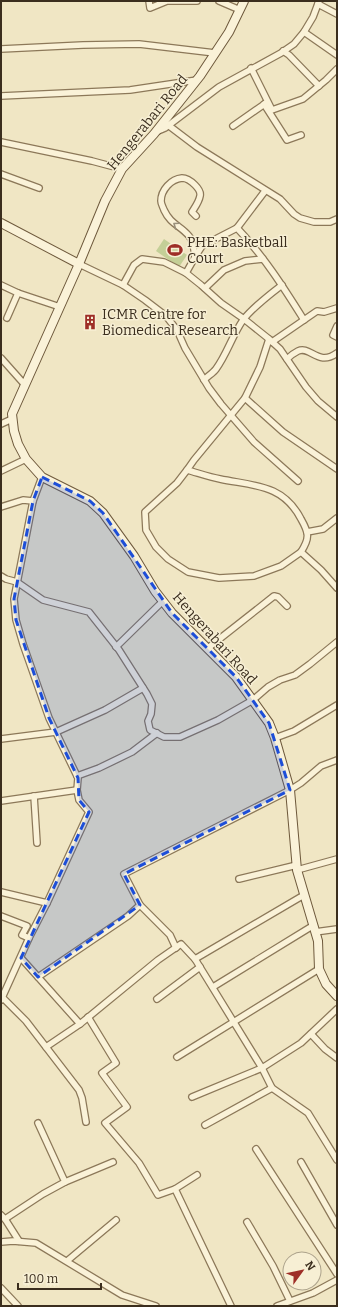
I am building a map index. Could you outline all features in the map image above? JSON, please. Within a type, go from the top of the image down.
[{"type":"main road","name":"Hengerabari Road","points":[[244,1],[229,32],[197,80],[154,134],[122,168],[105,202],[12,414],[5,421],[14,431],[26,459],[42,477],[90,500],[103,513],[172,613],[236,677],[269,723],[275,738],[290,790],[297,868],[318,941],[319,969],[326,984],[337,996]]},
{"type":"main road","points":[[1,223],[79,264]]},
{"type":"street","points":[[149,1],[150,8],[167,1],[197,1]]},
{"type":"street","points":[[219,1],[240,10]]},
{"type":"street","points":[[154,134],[219,87],[294,44],[304,32],[319,3],[337,14]]},
{"type":"street","points":[[304,32],[337,55]]},
{"type":"street","points":[[1,49],[139,44],[215,53]]},
{"type":"street","points":[[283,51],[319,86]]},
{"type":"street","points":[[251,68],[266,103],[287,140],[301,135]]},
{"type":"street","points":[[266,103],[272,110],[303,99],[337,69]]},
{"type":"street","points":[[1,96],[130,90],[197,80]]},
{"type":"street","points":[[233,126],[266,103]]},
{"type":"street","points":[[168,125],[197,147],[280,199],[294,214],[300,218],[314,222],[330,222],[337,219]]},
{"type":"street","points":[[1,142],[122,168]]},
{"type":"street","points":[[1,174],[39,188]]},
{"type":"street","points":[[195,257],[194,247],[190,237],[181,228],[170,221],[162,204],[161,200],[164,189],[169,184],[182,178],[190,180],[199,188],[201,195],[192,212],[196,216]]},
{"type":"street","points":[[186,273],[202,246],[237,228],[265,191]]},
{"type":"street","points":[[237,228],[252,244],[282,285],[304,320]]},
{"type":"street","points":[[123,285],[134,265],[142,259],[164,262],[186,273],[221,303],[244,319],[280,348],[306,387],[318,401],[337,417]]},
{"type":"street","points":[[205,288],[224,270],[245,261],[263,259]]},
{"type":"street","points":[[79,264],[123,285],[160,312],[177,330],[185,348],[209,388],[231,416],[254,442],[298,481]]},
{"type":"street","points":[[1,285],[18,293],[60,307]]},
{"type":"street","points":[[204,380],[215,370],[223,358],[236,331],[244,319],[262,301],[282,285]]},
{"type":"street","points":[[7,318],[18,293]]},
{"type":"street","points":[[187,470],[219,479],[265,488],[278,493],[291,503],[298,513],[307,532],[308,538],[300,552],[281,566],[254,576],[219,578],[188,572],[168,559],[156,547],[146,530],[145,512],[177,483],[194,460],[245,398],[260,367],[270,340],[317,311],[324,312],[337,308]]},
{"type":"street","points":[[337,326],[333,335],[337,337]]},
{"type":"street","points":[[287,359],[299,350],[308,350],[315,356],[323,358],[332,357],[337,354]]},
{"type":"street","points":[[1,358],[25,385]]},
{"type":"street","points":[[245,398],[283,432],[337,469]]},
{"type":"street","points":[[1,471],[26,459]]},
{"type":"street","points":[[42,477],[33,500],[17,582],[14,599],[16,620],[49,718],[78,778],[77,790],[79,800],[89,812],[47,903],[29,938],[2,999],[26,1021],[79,1090],[82,1098],[86,1122]]},
{"type":"street","points":[[1,507],[23,500],[33,500]]},
{"type":"street","points":[[307,532],[323,528],[337,518]]},
{"type":"street","points":[[300,552],[321,570],[337,588]]},
{"type":"street","points":[[1,576],[17,582],[42,600],[89,612],[116,647],[152,704],[152,714],[148,721],[150,730],[164,737],[180,737],[218,720],[253,700],[268,687],[280,680],[295,675],[337,642]]},
{"type":"street","points":[[208,648],[274,596],[278,597],[287,606]]},
{"type":"street","points":[[116,647],[163,601]]},
{"type":"street","points":[[1,739],[56,732],[105,710],[143,688]]},
{"type":"street","points":[[275,738],[294,731],[337,705]]},
{"type":"street","points":[[77,776],[99,768],[132,752],[157,733]]},
{"type":"street","points":[[176,948],[170,935],[140,904],[124,874],[290,790],[321,766],[337,760]]},
{"type":"street","points":[[1,801],[77,790]]},
{"type":"street","points":[[34,796],[37,843]]},
{"type":"street","points":[[239,879],[337,859]]},
{"type":"street","points":[[1,892],[47,903]]},
{"type":"street","points":[[195,959],[304,895]]},
{"type":"street","points":[[38,977],[128,916],[140,904]]},
{"type":"street","points":[[1,916],[27,926],[22,934],[29,938]]},
{"type":"street","points":[[213,987],[315,929],[337,929]]},
{"type":"street","points":[[46,1047],[80,1024],[158,960],[181,944],[195,959],[213,987],[262,1068],[272,1088],[308,1113],[337,1160]]},
{"type":"street","points":[[21,958],[80,1024]]},
{"type":"street","points":[[157,999],[200,967]]},
{"type":"street","points":[[177,1057],[319,969]]},
{"type":"street","points":[[192,1097],[262,1068],[301,1043],[337,1009]]},
{"type":"street","points":[[88,1017],[116,1063],[102,1073],[127,1107],[105,1123],[139,1163],[158,1195],[175,1189],[197,1175]]},
{"type":"street","points":[[311,1034],[337,1058]]},
{"type":"street","points":[[205,1125],[272,1088]]},
{"type":"street","points":[[38,1123],[65,1182]]},
{"type":"street","points":[[256,1149],[337,1274]]},
{"type":"street","points":[[20,1241],[3,1217],[65,1182],[113,1162]]},
{"type":"street","points":[[301,1162],[337,1225]]},
{"type":"street","points":[[175,1189],[231,1306]]},
{"type":"street","points":[[67,1262],[116,1220]]},
{"type":"street","points":[[247,1222],[273,1266],[290,1302]]},
{"type":"street","points":[[1,1242],[20,1241],[36,1243],[122,1295],[144,1304],[156,1306]]},
{"type":"street","points":[[277,1306],[313,1293],[337,1280]]},
{"type":"street","points":[[1,1288],[18,1306]]},
{"type":"highlighted area","points":[[42,477],[90,501],[103,513],[172,613],[236,677],[269,723],[290,790],[124,874],[140,905],[38,977],[21,958],[89,812],[79,800],[78,778],[49,718],[16,620],[14,599],[33,501]]},
{"type":"green space","points":[[164,239],[187,255],[179,267],[156,251]]},
{"type":"place","name":"PHE: Basketball Court","points":[[175,250]]},
{"type":"place","name":"ICMR Centre for Biomedical Research","points":[[90,322]]}]
